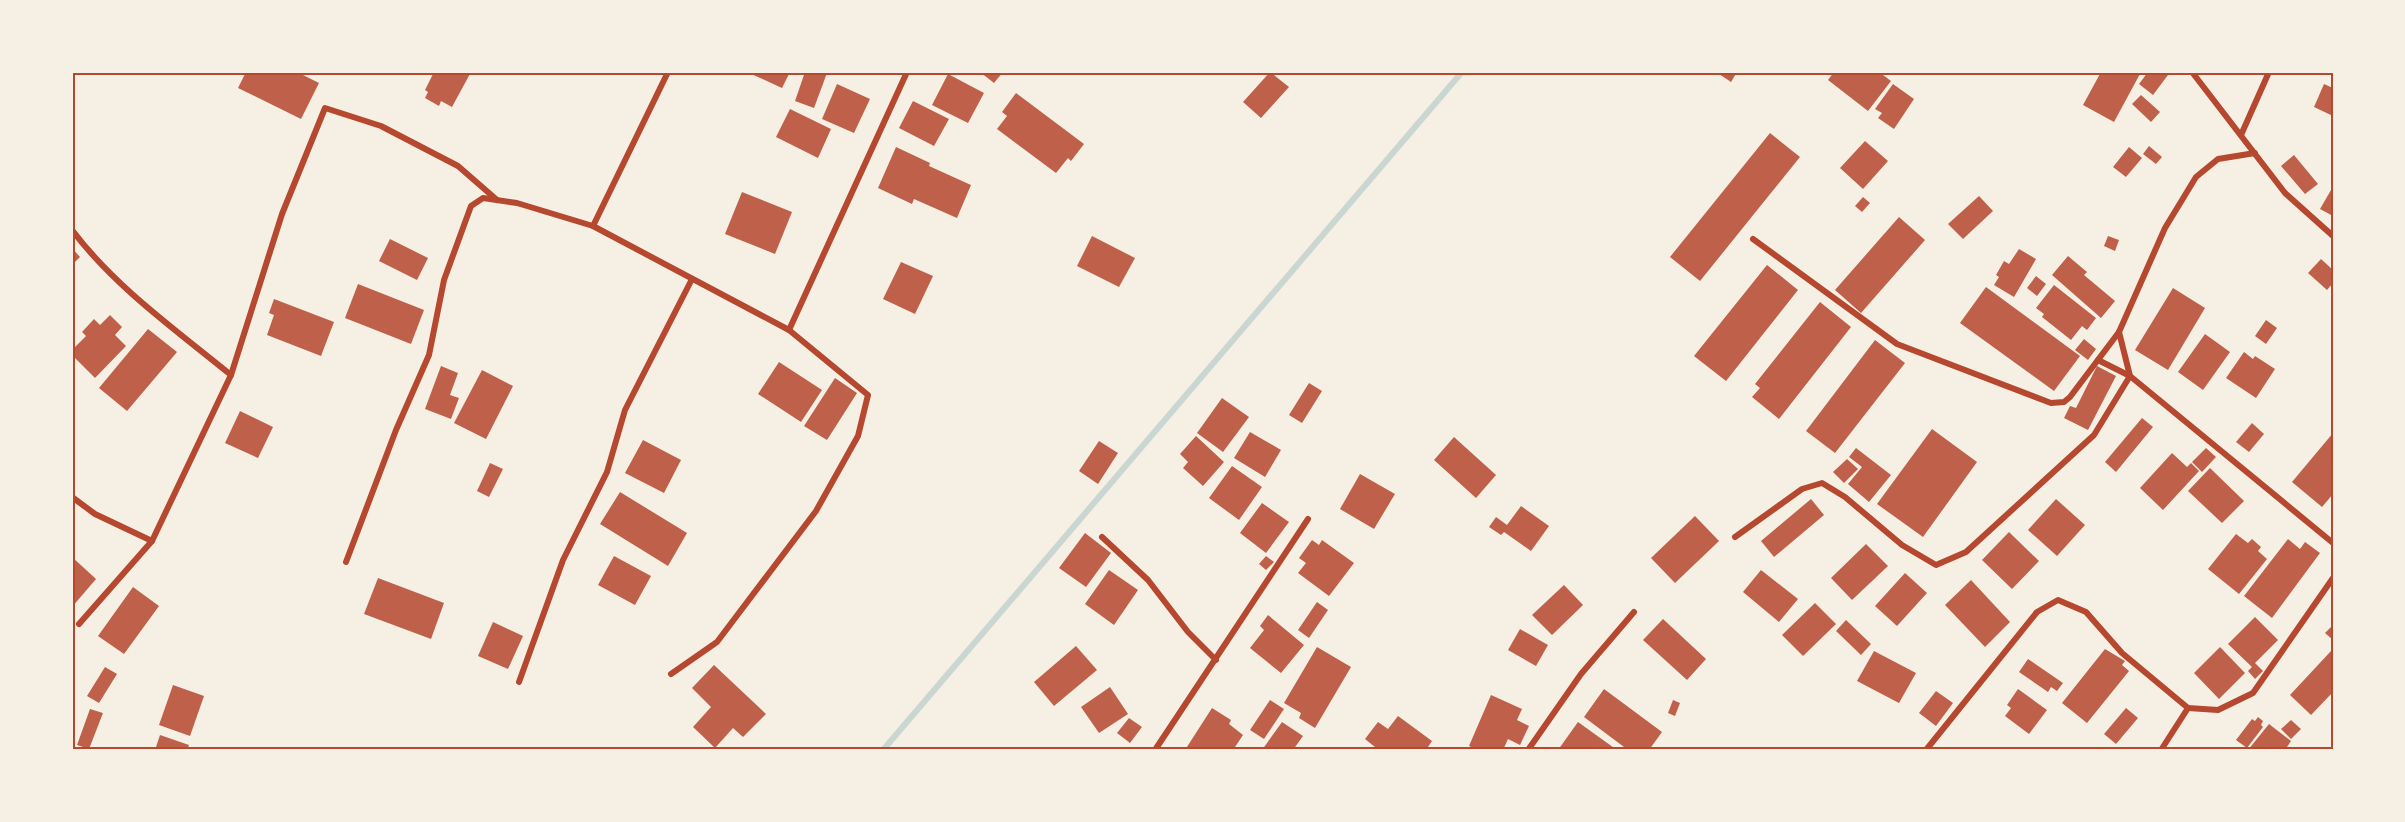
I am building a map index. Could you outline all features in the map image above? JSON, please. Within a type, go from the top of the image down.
[{"type":"street","points":[[593,226],[668,72]]},
{"type":"street","points":[[789,330],[907,72]]},
{"type":"street","points":[[2192,72],[2285,193],[2333,237]]},
{"type":"street","points":[[2241,135],[2270,72]]},
{"type":"street","points":[[79,624],[152,541],[231,375],[282,214],[325,108],[381,126],[458,166],[498,200]]},
{"type":"street","points":[[1753,238],[1897,344],[2051,403],[2064,402],[2119,332],[2165,228],[2196,177],[2218,159],[2255,153]]},
{"type":"street","points":[[346,562],[396,430],[429,355],[444,280],[471,206],[483,198],[517,203],[593,226],[789,330],[868,395],[858,436],[816,511],[717,642],[671,674]]},
{"type":"street","points":[[72,230],[89,253],[140,301],[231,375]]},
{"type":"street","points":[[519,682],[563,560],[607,472],[624,410],[692,279]]},
{"type":"street","points":[[1735,537],[1802,489],[1822,483],[1845,497],[1902,545],[1936,565],[1966,552],[2094,435],[2130,376],[2119,332]]},
{"type":"street","points":[[2098,360],[2130,376],[2333,543]]},
{"type":"street","points":[[72,497],[95,514],[152,541]]},
{"type":"street","points":[[1155,750],[1308,519]]},
{"type":"street","points":[[1102,537],[1148,580],[1188,632],[1216,660]]},
{"type":"street","points":[[1926,750],[2037,612],[2058,600],[2086,612],[2122,653],[2188,708],[2218,710],[2253,693],[2333,578]]},
{"type":"street","points":[[1528,750],[1581,674],[1634,612]]},
{"type":"street","points":[[2161,750],[2188,708]]},
{"type":"building","points":[[246,72],[297,72],[319,83],[301,119],[238,88]]},
{"type":"building","points":[[434,72],[471,72],[452,107],[441,101],[439,106],[425,98],[428,92],[425,90]]},
{"type":"building","points":[[747,72],[790,72],[782,88]]},
{"type":"building","points":[[805,72],[827,73],[814,108],[795,101]]},
{"type":"building","points":[[980,72],[1003,72],[994,83]]},
{"type":"building","points":[[1270,72],[1289,87],[1261,118],[1243,102]]},
{"type":"building","points":[[1716,72],[1737,72],[1731,82]]},
{"type":"building","points":[[1834,72],[1879,72],[1891,81],[1868,111],[1828,80]]},
{"type":"building","points":[[2101,72],[2141,72],[2114,122],[2083,105]]},
{"type":"building","points":[[2148,72],[2164,72],[2168,75],[2153,95],[2139,84]]},
{"type":"building","points":[[948,74],[984,93],[968,123],[932,105]]},
{"type":"building","points":[[837,84],[870,99],[854,133],[822,119]]},
{"type":"building","points":[[1893,84],[1914,99],[1894,129],[1878,118],[1882,113],[1875,109]]},
{"type":"building","points":[[2324,84],[2333,88],[2333,116],[2314,107]]},
{"type":"building","points":[[1016,93],[1084,144],[1071,161],[1068,158],[1056,173],[997,129],[1007,116],[1002,112]]},
{"type":"building","points":[[2141,95],[2160,112],[2151,122],[2132,104]]},
{"type":"building","points":[[913,101],[949,119],[934,146],[899,128]]},
{"type":"building","points":[[790,109],[831,129],[818,158],[776,137]]},
{"type":"building","points":[[1770,133],[1800,157],[1700,281],[1670,257]]},
{"type":"building","points":[[1865,141],[1888,161],[1863,189],[1840,168]]},
{"type":"building","points":[[2149,146],[2162,157],[2156,164],[2143,154]]},
{"type":"building","points":[[896,147],[930,163],[929,166],[971,185],[957,218],[914,199],[912,204],[878,188]]},
{"type":"building","points":[[2129,147],[2142,158],[2126,177],[2113,167]]},
{"type":"building","points":[[2294,155],[2318,184],[2305,194],[2281,166]]},
{"type":"building","points":[[2331,190],[2333,191],[2333,216],[2320,209]]},
{"type":"building","points":[[742,192],[792,212],[775,254],[725,234]]},
{"type":"building","points":[[1979,196],[1993,211],[1963,239],[1948,224]]},
{"type":"building","points":[[1863,197],[1870,203],[1862,212],[1855,206]]},
{"type":"building","points":[[1899,217],[1925,240],[1861,313],[1835,290]]},
{"type":"building","points":[[1092,236],[1135,258],[1119,287],[1077,266]]},
{"type":"building","points":[[2108,236],[2119,240],[2115,251],[2104,246]]},
{"type":"building","points":[[390,239],[428,258],[417,280],[379,261]]},
{"type":"building","points":[[72,248],[80,257],[72,265]]},
{"type":"building","points":[[2019,249],[2036,259],[2014,297],[1994,285],[1999,277],[1996,275],[2004,261],[2009,264]]},
{"type":"building","points":[[2068,256],[2087,272],[2084,275],[2115,301],[2101,318],[2052,275]]},
{"type":"building","points":[[2321,259],[2333,270],[2333,283],[2327,290],[2308,273]]},
{"type":"building","points":[[901,262],[933,276],[915,314],[883,299]]},
{"type":"building","points":[[1767,265],[1798,290],[1726,381],[1694,356]]},
{"type":"building","points":[[2036,276],[2046,284],[2037,296],[2027,288]]},
{"type":"building","points":[[358,284],[424,310],[411,344],[345,318]]},
{"type":"building","points":[[2054,285],[2096,318],[2087,330],[2082,326],[2071,340],[2042,317],[2044,314],[2036,308]]},
{"type":"building","points":[[1986,287],[2080,356],[2054,391],[1960,323]]},
{"type":"building","points":[[2173,288],[2205,308],[2168,370],[2135,350]]},
{"type":"building","points":[[274,299],[334,322],[321,356],[267,335],[274,315],[269,313]]},
{"type":"building","points":[[1820,302],[1851,327],[1779,419],[1752,397],[1760,388],[1755,384]]},
{"type":"building","points":[[110,315],[122,327],[115,335],[126,346],[95,378],[72,355],[72,350],[86,336],[82,332],[94,319],[100,325]]},
{"type":"building","points":[[2266,320],[2277,328],[2266,344],[2255,336]]},
{"type":"building","points":[[148,329],[177,352],[127,411],[99,388]]},
{"type":"building","points":[[2205,334],[2230,352],[2203,390],[2178,372]]},
{"type":"building","points":[[2084,339],[2096,349],[2088,360],[2075,350]]},
{"type":"building","points":[[1875,340],[1905,363],[1835,453],[1806,431]]},
{"type":"building","points":[[2244,352],[2253,359],[2255,356],[2275,369],[2256,398],[2226,378]]},
{"type":"building","points":[[779,362],[822,390],[801,422],[758,394]]},
{"type":"building","points":[[441,366],[458,373],[450,395],[459,398],[451,419],[425,409]]},
{"type":"building","points":[[2097,366],[2116,376],[2088,430],[2064,418],[2070,406],[2076,408]]},
{"type":"building","points":[[482,370],[513,386],[486,439],[454,423]]},
{"type":"building","points":[[835,378],[857,393],[827,440],[804,426]]},
{"type":"building","points":[[1309,383],[1322,391],[1302,423],[1289,415]]},
{"type":"building","points":[[1222,398],[1249,417],[1223,452],[1197,433]]},
{"type":"building","points":[[240,411],[273,427],[258,458],[225,443]]},
{"type":"building","points":[[2142,418],[2153,427],[2116,472],[2105,462]]},
{"type":"building","points":[[2252,423],[2264,434],[2249,452],[2236,442]]},
{"type":"building","points":[[1932,429],[1977,462],[1923,537],[1877,504]]},
{"type":"building","points":[[1250,432],[1281,450],[1265,477],[1234,458]]},
{"type":"building","points":[[2333,433],[2333,494],[2322,507],[2292,482]]},
{"type":"building","points":[[1196,436],[1224,462],[1203,486],[1183,468],[1188,462],[1180,454]]},
{"type":"building","points":[[1454,437],[1496,475],[1476,498],[1434,460]]},
{"type":"building","points":[[643,440],[681,460],[664,493],[625,473]]},
{"type":"building","points":[[1099,441],[1118,453],[1098,484],[1079,471]]},
{"type":"building","points":[[1856,448],[1891,475],[1869,502],[1848,484],[1862,467],[1849,457]]},
{"type":"building","points":[[2206,448],[2216,457],[2202,472],[2192,462]]},
{"type":"building","points":[[2172,453],[2187,467],[2191,463],[2199,471],[2163,510],[2140,488]]},
{"type":"building","points":[[1847,459],[1858,469],[1844,483],[1833,472]]},
{"type":"building","points":[[490,463],[503,469],[489,497],[477,491]]},
{"type":"building","points":[[1232,466],[1262,487],[1239,520],[1209,498]]},
{"type":"building","points":[[2210,468],[2244,501],[2222,523],[2188,491]]},
{"type":"building","points":[[1360,474],[1395,494],[1374,529],[1340,509]]},
{"type":"building","points":[[620,492],[687,533],[668,566],[600,524]]},
{"type":"building","points":[[1811,499],[1824,515],[1774,557],[1761,541]]},
{"type":"building","points":[[2056,499],[2085,525],[2057,556],[2028,530]]},
{"type":"building","points":[[1262,503],[1289,522],[1266,553],[1240,533]]},
{"type":"building","points":[[1521,506],[1549,526],[1531,551],[1504,532],[1501,535],[1489,527],[1496,517],[1507,525]]},
{"type":"building","points":[[1695,516],[1719,541],[1675,583],[1651,558]]},
{"type":"building","points":[[2009,532],[2039,561],[2012,589],[1982,560]]},
{"type":"building","points":[[1085,533],[1111,553],[1086,587],[1059,568]]},
{"type":"building","points":[[2236,534],[2248,543],[2252,539],[2261,547],[2258,551],[2267,559],[2239,594],[2208,569]]},
{"type":"building","points":[[2288,539],[2300,549],[2305,542],[2320,553],[2272,618],[2244,596]]},
{"type":"building","points":[[1312,540],[1319,545],[1322,540],[1354,563],[1329,596],[1298,573],[1306,563],[1299,558]]},
{"type":"building","points":[[1866,544],[1888,566],[1852,600],[1831,578]]},
{"type":"building","points":[[614,556],[651,576],[635,605],[598,585]]},
{"type":"building","points":[[1266,556],[1274,562],[1266,570],[1259,564]]},
{"type":"building","points":[[72,557],[96,579],[72,607]]},
{"type":"building","points":[[1109,570],[1138,590],[1114,625],[1085,604]]},
{"type":"building","points":[[1761,570],[1798,599],[1779,622],[1743,592]]},
{"type":"building","points":[[1905,573],[1927,593],[1897,626],[1875,606]]},
{"type":"building","points":[[378,578],[444,603],[431,639],[364,614]]},
{"type":"building","points":[[1971,580],[2010,622],[1985,647],[1945,605]]},
{"type":"building","points":[[1564,585],[1583,605],[1552,635],[1532,615]]},
{"type":"building","points":[[133,587],[159,606],[124,654],[98,636]]},
{"type":"building","points":[[1317,602],[1328,610],[1309,638],[1298,630]]},
{"type":"building","points":[[1815,603],[1836,624],[1803,656],[1782,635]]},
{"type":"building","points":[[1268,615],[1304,645],[1281,673],[1250,648],[1264,630],[1260,626]]},
{"type":"building","points":[[2255,617],[2278,640],[2255,663],[2263,671],[2255,679],[2248,671],[2252,667],[2228,644]]},
{"type":"building","points":[[1663,619],[1706,659],[1687,680],[1643,640]]},
{"type":"building","points":[[1846,620],[1871,644],[1861,655],[1836,631]]},
{"type":"building","points":[[493,622],[523,636],[508,669],[478,656]]},
{"type":"building","points":[[2333,625],[2333,640],[2325,633]]},
{"type":"building","points":[[1520,629],[1548,645],[1536,666],[1508,650]]},
{"type":"building","points":[[1076,646],[1097,670],[1054,706],[1034,682]]},
{"type":"building","points":[[1317,647],[1351,667],[1315,728],[1299,718],[1301,713],[1284,703]]},
{"type":"building","points":[[2220,647],[2245,673],[2219,699],[2194,673]]},
{"type":"building","points":[[2105,649],[2125,661],[2122,665],[2129,671],[2087,723],[2062,703]]},
{"type":"building","points":[[1874,651],[1916,673],[1899,703],[1857,681]]},
{"type":"building","points":[[2331,651],[2333,692],[2311,715],[2290,695]]},
{"type":"building","points":[[2028,659],[2063,683],[2057,691],[2051,687],[2048,692],[2019,672]]},
{"type":"building","points":[[714,665],[766,714],[743,737],[733,728],[715,748],[693,727],[711,707],[692,688]]},
{"type":"building","points":[[105,667],[117,674],[99,703],[87,696]]},
{"type":"building","points":[[173,685],[204,696],[190,736],[159,725]]},
{"type":"building","points":[[1110,687],[1128,714],[1099,733],[1081,707]]},
{"type":"building","points":[[1604,689],[1662,732],[1649,750],[1628,750],[1584,717]]},
{"type":"building","points":[[2018,689],[2047,710],[2029,734],[2005,716],[2011,708],[2007,705]]},
{"type":"building","points":[[1936,691],[1953,703],[1936,726],[1919,713]]},
{"type":"building","points":[[1491,695],[1522,709],[1517,720],[1529,726],[1520,745],[1508,739],[1503,750],[1478,750],[1469,746]]},
{"type":"building","points":[[1270,700],[1284,709],[1264,739],[1250,730]]},
{"type":"building","points":[[1673,700],[1680,703],[1675,716],[1668,713]]},
{"type":"building","points":[[1212,708],[1231,720],[1229,724],[1243,735],[1233,750],[1185,750]]},
{"type":"building","points":[[2126,708],[2138,718],[2116,744],[2104,734]]},
{"type":"building","points":[[90,709],[103,713],[89,749],[77,745]]},
{"type":"building","points":[[1398,716],[1432,741],[1426,750],[1373,750],[1375,747],[1365,739],[1378,722],[1388,729]]},
{"type":"building","points":[[2258,717],[2263,721],[2261,725],[2263,727],[2247,748],[2236,740],[2252,719],[2255,721]]},
{"type":"building","points":[[1129,718],[1142,727],[1130,743],[1117,733]]},
{"type":"building","points":[[2291,720],[2301,729],[2291,739],[2281,729]]},
{"type":"building","points":[[1282,722],[1303,736],[1293,750],[1262,750]]},
{"type":"building","points":[[1578,722],[1617,750],[1558,750]]},
{"type":"building","points":[[2269,724],[2291,741],[2285,750],[2248,750]]},
{"type":"building","points":[[160,735],[189,745],[187,750],[155,750]]},
{"type":"waterway","points":[[883,750],[1462,72]]}]
